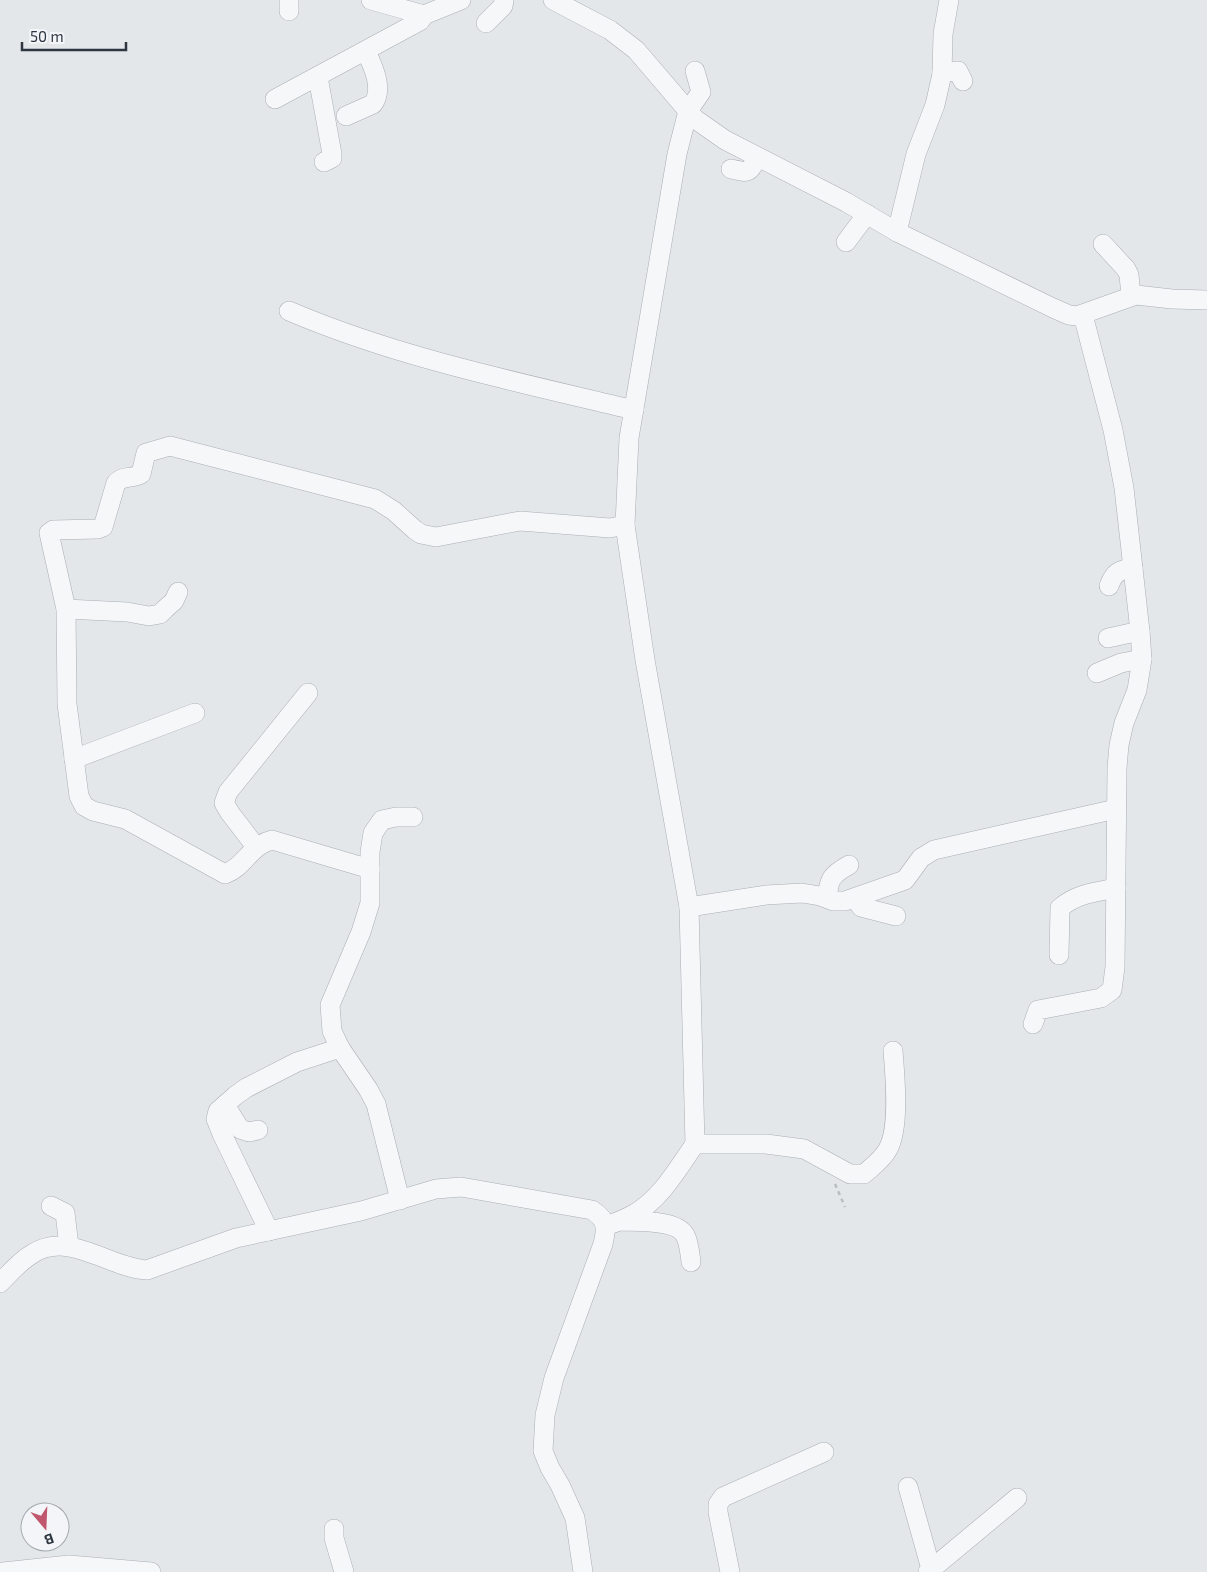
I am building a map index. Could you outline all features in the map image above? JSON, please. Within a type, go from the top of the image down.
[{"type":"street","points":[[371,0],[424,15]]},
{"type":"street","points":[[275,99],[420,21],[424,15],[461,0]]},
{"type":"street","points":[[486,23],[503,6],[504,0]]},
{"type":"street","points":[[553,0],[610,30],[636,50],[702,126],[757,157],[846,202],[897,232],[1053,308],[1070,315],[1083,315],[1136,295],[1207,300]]},
{"type":"street","points":[[897,232],[916,154],[935,105],[942,72],[943,34],[949,0]]},
{"type":"street","points":[[346,116],[373,104],[375,101],[377,78],[366,51]]},
{"type":"street","points":[[584,1572],[575,1518],[543,1451],[545,1415],[554,1378],[612,1224],[635,1214],[652,1200],[671,1178],[695,1144],[689,907],[645,660],[625,526],[629,438],[677,154],[688,111],[701,92],[695,71]]},
{"type":"street","points":[[942,72],[958,71],[963,81]]},
{"type":"street","points":[[318,77],[332,154],[332,158],[324,162]]},
{"type":"street","points":[[731,169],[746,173],[750,171],[757,157]]},
{"type":"street","points":[[846,242],[867,214]]},
{"type":"street","points":[[1103,244],[1126,269],[1129,275],[1131,296]]},
{"type":"street","points":[[289,311],[392,349],[634,410]]},
{"type":"street","points":[[1033,1024],[1038,1010],[1101,998],[1112,990],[1115,967],[1118,745],[1124,723],[1137,690],[1142,659],[1124,488],[1113,430],[1083,315]]},
{"type":"street","points":[[370,869],[272,840],[262,842],[232,872],[225,874],[125,819],[93,811],[84,806],[79,796],[67,704],[66,609],[49,533],[53,530],[103,527],[116,482],[124,477],[139,476],[146,453],[170,446],[375,499],[394,511],[415,530],[436,537],[520,521],[610,528],[625,526]]},
{"type":"street","points":[[1108,586],[1114,573],[1133,568]]},
{"type":"street","points":[[66,609],[127,612],[149,616],[160,614],[165,610],[174,601],[178,592]]},
{"type":"street","points":[[1108,638],[1140,631]]},
{"type":"street","points":[[1097,672],[1121,663],[1142,659]]},
{"type":"street","points":[[256,847],[224,803],[228,792],[308,693]]},
{"type":"street","points":[[74,759],[195,713]]},
{"type":"street","points":[[689,907],[766,895],[802,893],[820,896],[833,901],[845,901],[904,880],[921,858],[934,850],[1116,809]]},
{"type":"street","points":[[400,1200],[376,1104],[340,1048],[332,1030],[330,1005],[361,932],[370,902],[372,833],[382,820],[396,817],[413,817]]},
{"type":"street","points":[[827,898],[829,882],[832,876],[849,866]]},
{"type":"street","points":[[1059,955],[1060,908],[1069,900],[1085,894],[1116,888]]},
{"type":"street","points":[[855,898],[861,907],[896,916]]},
{"type":"street","points":[[269,1231],[216,1119],[218,1111],[246,1088],[297,1062],[340,1048]]},
{"type":"street","points":[[695,1144],[766,1144],[804,1149],[850,1174],[864,1174],[889,1148],[895,1123],[896,1090],[893,1051]]},
{"type":"street","points":[[225,1104],[240,1129],[249,1132],[258,1130]]},
{"type":"street","points":[[0,1283],[31,1254],[47,1246],[69,1246],[134,1269],[147,1270],[236,1238],[360,1212],[436,1189],[461,1188],[592,1210],[612,1224],[662,1223],[680,1228],[686,1236],[691,1262]]},
{"type":"street","points":[[50,1206],[65,1213],[69,1246]]},
{"type":"street","points":[[730,1572],[718,1512],[718,1504],[723,1496],[824,1452]]},
{"type":"street","points":[[908,1487],[930,1570],[1017,1498]]},
{"type":"street","points":[[334,1528],[334,1538],[344,1572]]},
{"type":"street","points":[[3,1572],[69,1565],[151,1572]]}]
